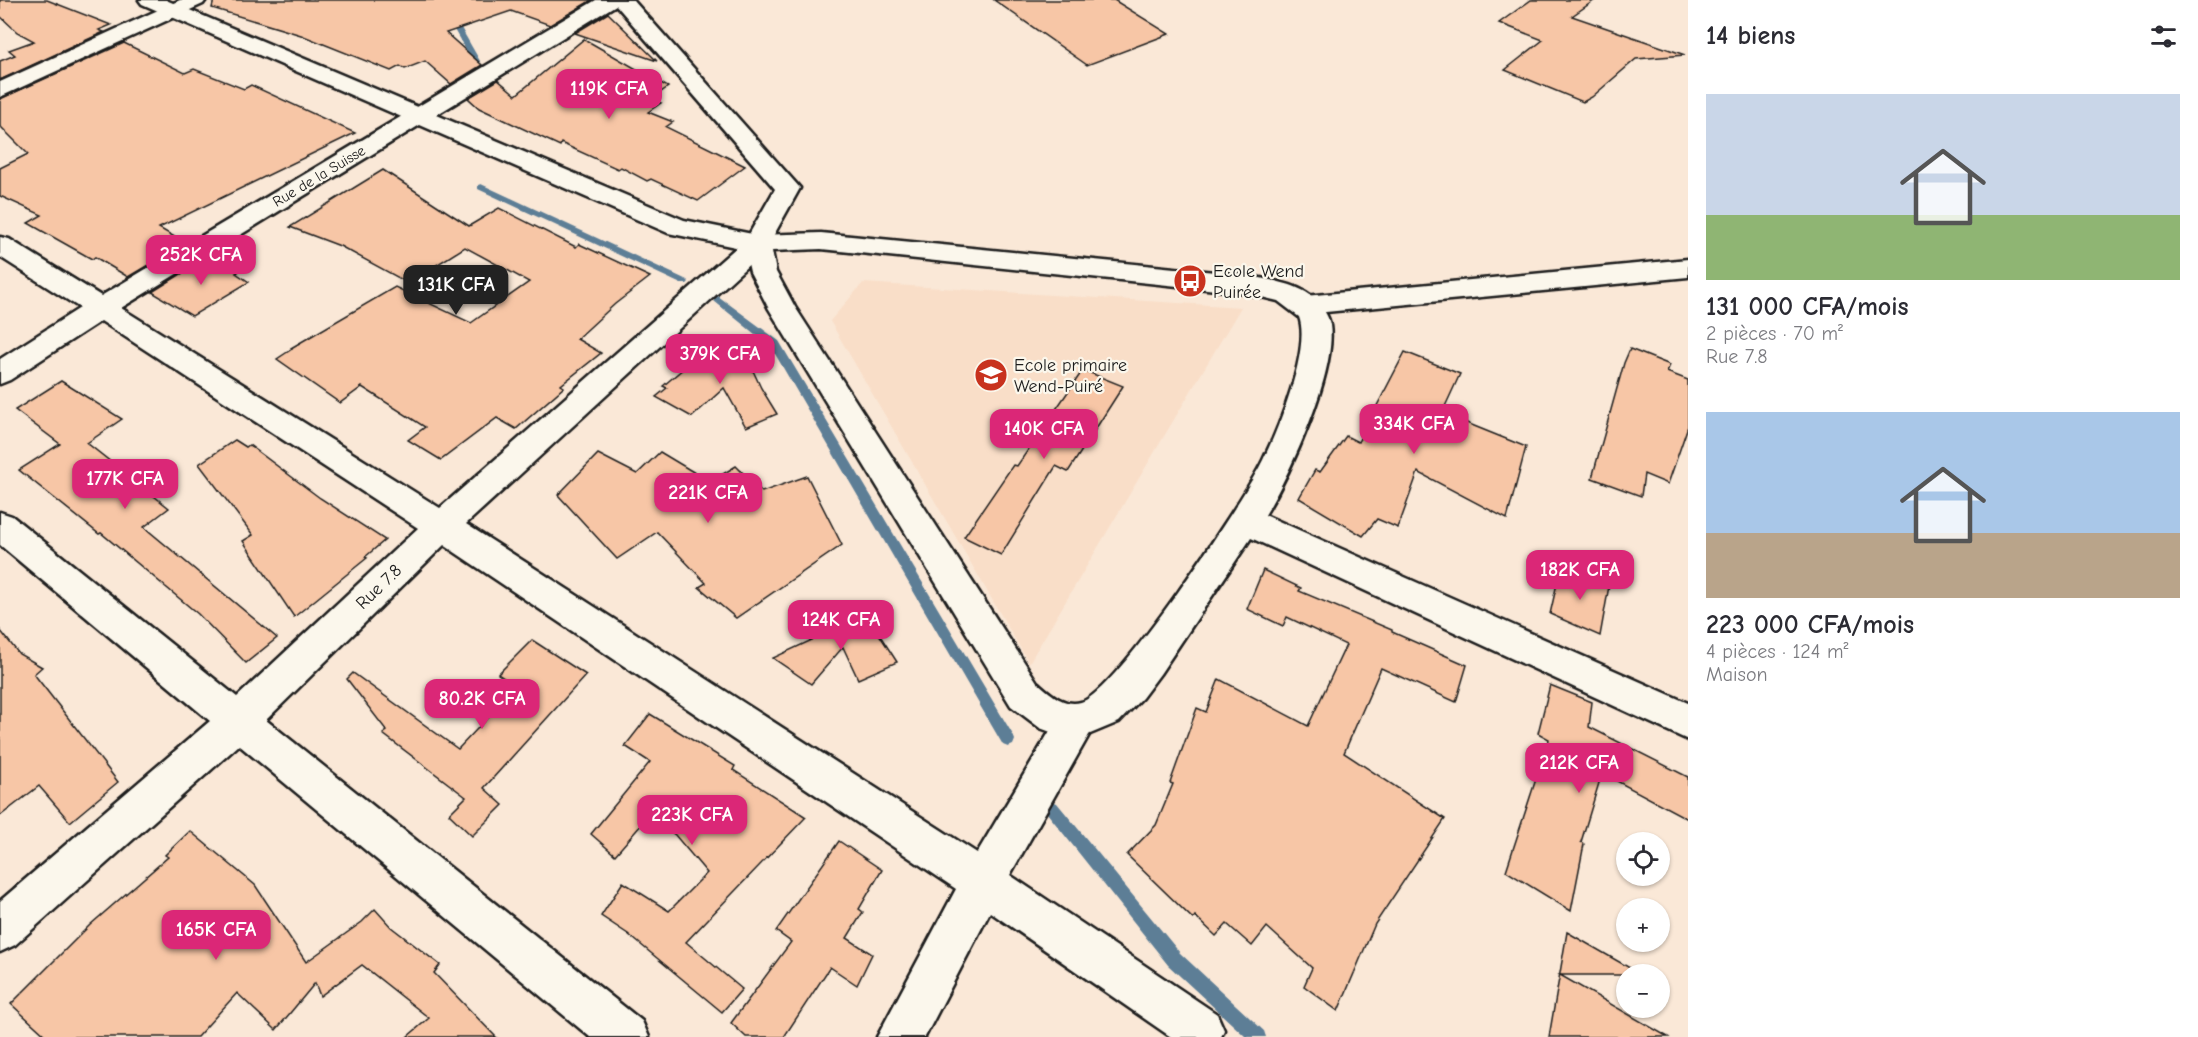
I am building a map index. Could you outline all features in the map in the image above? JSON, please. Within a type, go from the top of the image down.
[{"type":"street","points":[[149,0],[677,226],[757,243],[821,241],[1245,284],[1280,291],[1305,305],[1316,323],[1315,345],[1305,385],[1279,459],[1246,521],[1135,679],[1106,709],[1076,722],[984,881],[900,1037]]},
{"type":"street","points":[[0,90],[196,0]]},
{"type":"street","name":"Rue de la Suisse","points":[[0,373],[101,308],[610,0]]},
{"type":"street","name":"Rue 7.8","points":[[0,930],[238,721],[442,526],[757,243],[788,188],[622,0]]},
{"type":"street","points":[[757,243],[763,272],[783,309],[1024,694],[1050,715],[1076,722]]},
{"type":"street","points":[[0,244],[328,450],[984,881],[1201,1029]]},
{"type":"street","points":[[1305,305],[1688,268]]},
{"type":"street","points":[[1246,521],[1688,722]]},
{"type":"street","points":[[0,526],[626,1037]]},
{"type":"shaded area","points":[[863,283],[1241,307],[1029,663],[830,321]]},
{"type":"building","points":[[0,0],[47,0],[111,25],[99,30],[104,32],[0,80],[0,61],[15,55],[9,50],[34,41],[17,32],[0,16]]},
{"type":"building","points":[[214,0],[592,0],[550,25],[511,11],[446,33],[482,65],[451,84],[425,61],[405,69],[400,66],[391,71],[301,35],[212,8]]},
{"type":"building","points":[[994,0],[1114,0],[1169,34],[1087,65]]},
{"type":"building","points":[[1531,0],[1595,0],[1572,16],[1685,55],[1636,59],[1583,102],[1505,70],[1543,40],[1499,23]]},
{"type":"building","points":[[608,13],[657,61],[575,33]]},
{"type":"building","points":[[584,39],[668,87],[651,99],[661,103],[648,112],[673,122],[666,127],[745,166],[698,201],[651,179],[647,181],[621,167],[618,169],[561,143],[560,146],[479,108],[468,98],[498,80],[516,95]]},
{"type":"building","points":[[124,43],[185,73],[194,69],[244,89],[251,85],[355,133],[159,228],[185,243],[128,277],[95,257],[92,259],[28,223],[42,215],[0,196],[0,168],[28,154],[0,126],[0,99]]},
{"type":"building","points":[[383,170],[469,226],[499,208],[576,247],[579,244],[650,277],[615,304],[577,339],[601,353],[561,385],[564,387],[516,429],[497,418],[441,460],[408,440],[425,427],[362,387],[340,403],[277,359],[291,348],[395,287],[471,323],[529,282],[465,247],[408,283],[340,246],[290,227]]},
{"type":"building","points":[[210,256],[238,272],[236,273],[249,282],[192,316],[152,292]]},
{"type":"building","points":[[713,342],[743,349],[761,388],[777,414],[746,427],[724,388],[692,417],[656,397],[667,388],[663,386],[684,368],[702,363]]},
{"type":"building","points":[[1630,349],[1670,365],[1667,372],[1688,380],[1688,426],[1668,484],[1644,474],[1641,496],[1592,478]]},
{"type":"building","points":[[1405,352],[1460,374],[1442,413],[1526,447],[1507,519],[1418,472],[1398,528],[1377,519],[1363,536],[1299,498],[1315,470],[1320,472],[1346,436],[1358,442]]},
{"type":"building","points":[[1083,370],[1123,386],[1068,472],[1056,466],[1001,555],[964,537],[1013,465],[1017,466]]},
{"type":"building","points":[[61,381],[122,419],[87,443],[169,508],[144,527],[277,638],[246,663],[198,614],[101,533],[99,534],[19,470],[60,444],[15,410]]},
{"type":"building","points":[[235,440],[246,447],[249,445],[320,498],[385,540],[365,557],[367,558],[294,617],[243,541],[253,535],[199,464]]},
{"type":"building","points":[[660,452],[710,482],[736,466],[762,492],[807,476],[842,545],[736,618],[699,587],[706,583],[657,532],[617,559],[558,495],[598,454],[637,474]]},
{"type":"building","points":[[1561,566],[1609,586],[1600,636],[1550,614]]},
{"type":"building","points":[[1263,570],[1301,588],[1299,591],[1467,665],[1456,702],[1381,668],[1344,753],[1445,819],[1375,924],[1338,1011],[1304,986],[1312,968],[1267,927],[1252,946],[1227,924],[1216,936],[1195,916],[1193,919],[1127,855],[1156,825],[1173,784],[1170,783],[1197,708],[1206,712],[1219,679],[1308,726],[1346,645],[1287,617],[1283,626],[1247,609]]},
{"type":"building","points":[[872,612],[868,617],[897,662],[858,679],[843,647],[811,684],[773,658]]},
{"type":"building","points":[[0,630],[19,654],[42,667],[34,674],[118,782],[70,822],[39,786],[0,816]]},
{"type":"building","points":[[532,640],[586,675],[484,788],[503,805],[472,836],[449,814],[466,797],[383,734],[387,731],[347,679],[353,673],[458,749],[517,687],[498,674]]},
{"type":"building","points":[[1550,685],[1592,702],[1589,727],[1688,777],[1688,819],[1602,773],[1581,842],[1584,844],[1571,911],[1506,871],[1549,739],[1538,733]]},
{"type":"building","points":[[650,714],[735,766],[733,770],[806,817],[686,942],[742,989],[722,1012],[628,934],[601,916],[623,882],[669,911],[707,873],[675,835],[649,816],[615,855],[591,834],[650,762],[625,746]]},
{"type":"building","points":[[190,831],[255,885],[306,962],[362,922],[375,909],[391,927],[440,965],[434,973],[496,1037],[407,1037],[429,1018],[362,965],[320,996],[315,983],[276,1030],[237,993],[197,1037],[47,1037],[11,1004],[90,925],[168,857],[165,855]]},
{"type":"building","points":[[839,841],[882,870],[859,909],[863,912],[847,938],[872,954],[857,985],[830,967],[784,1037],[746,1037],[731,1023],[791,942],[776,931]]},
{"type":"building","points":[[1567,932],[1623,964],[1616,964],[1616,975],[1560,975],[1616,1007],[1616,1018],[1635,1018],[1668,1037],[1549,1037]]},
{"type":"waterway","points":[[441,0],[476,61]]},
{"type":"waterway","points":[[481,187],[684,282]]},
{"type":"waterway","points":[[718,299],[775,344],[1008,740]]},
{"type":"waterway","points":[[1052,808],[1174,959],[1258,1037]]},
{"type":"place","name":"Ecole Wend Puirée","points":[[1190,281]]},
{"type":"place","name":"Ecole primaire Wend-Puiré","points":[[991,375]]}]
